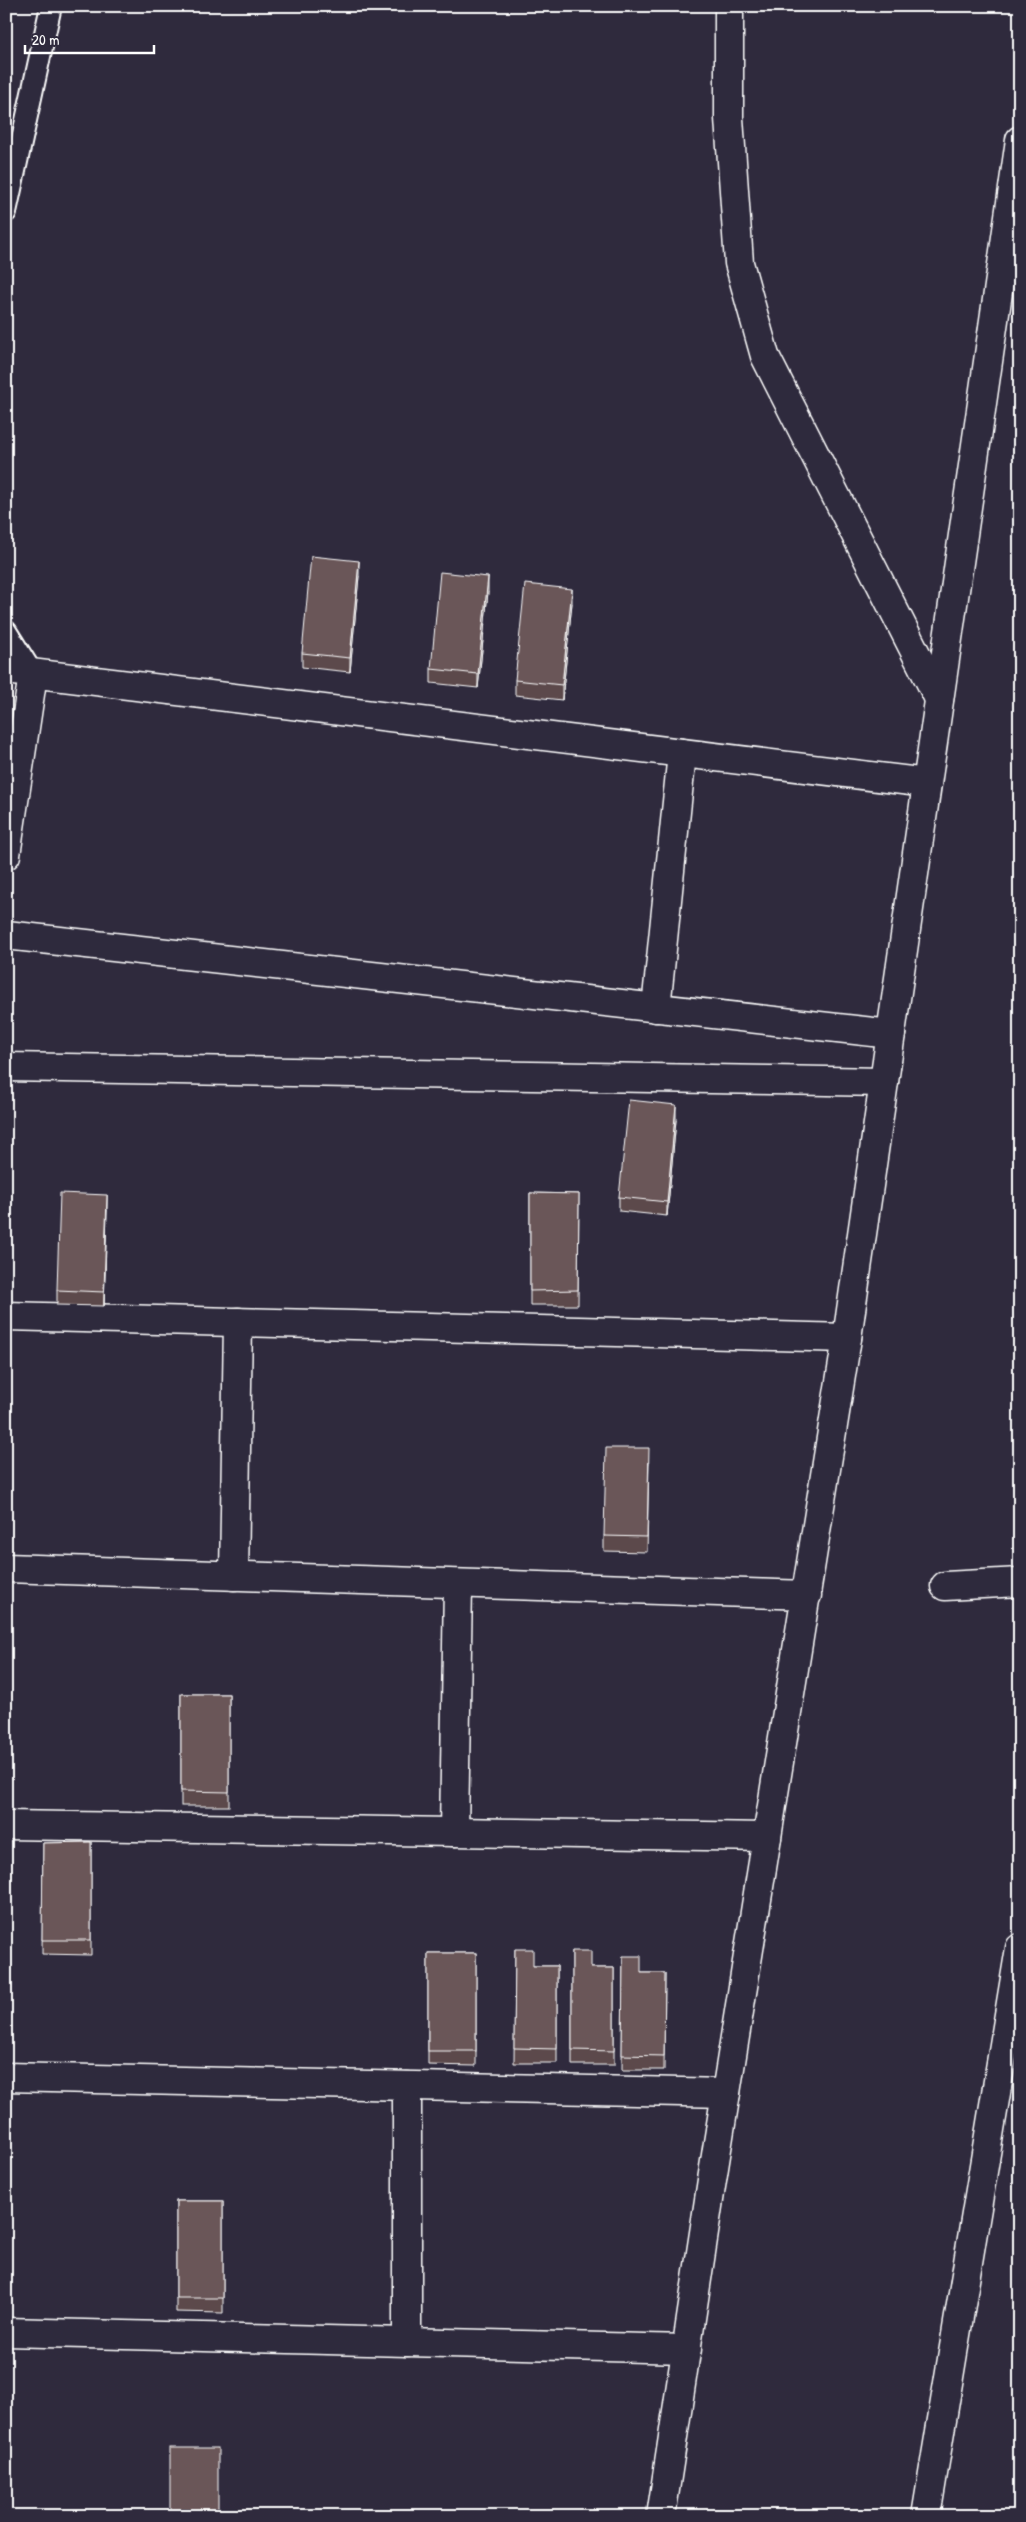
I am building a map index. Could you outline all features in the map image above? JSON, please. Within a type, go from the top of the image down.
[{"type":"street","points":[[729,6],[729,118],[739,262],[765,356],[938,699]]},
{"type":"street","points":[[661,2516],[726,2093],[847,1338],[1020,140]]},
{"type":"street","points":[[6,670],[926,783]]},
{"type":"street","points":[[6,855],[33,674]]},
{"type":"street","points":[[656,1008],[682,753]]},
{"type":"street","points":[[6,935],[890,1034]]},
{"type":"street","points":[[6,1067],[884,1082]]},
{"type":"street","points":[[6,1316],[847,1338]]},
{"type":"street","points":[[234,1576],[238,1322]]},
{"type":"street","points":[[6,1568],[806,1595]]},
{"type":"street","points":[[945,1586],[1020,1582]]},
{"type":"street","points":[[454,1832],[458,1584]]},
{"type":"street","points":[[6,1825],[767,1837]]},
{"type":"street","points":[[926,2516],[1009,2089],[1020,1948]]},
{"type":"street","points":[[6,2077],[726,2093]]},
{"type":"street","points":[[407,2086],[407,2342]]},
{"type":"street","points":[[6,2332],[687,2348]]},
{"type":"lane","points":[[6,212],[51,6]]},
{"type":"lane","points":[[6,630],[33,674]]},
{"type":"building","points":[[311,556],[359,561],[350,658],[302,653]]},
{"type":"building","points":[[440,572],[488,577],[478,674],[431,669]]},
{"type":"building","points":[[525,584],[572,589],[562,685],[515,680]]},
{"type":"building","points":[[629,1100],[676,1105],[667,1202],[619,1197]]},
{"type":"building","points":[[60,1193],[107,1195],[104,1292],[57,1290]]},
{"type":"building","points":[[530,1193],[579,1194],[578,1290],[530,1291]]},
{"type":"building","points":[[606,1448],[649,1448],[647,1537],[604,1536]]},
{"type":"building","points":[[181,1694],[229,1694],[229,1792],[181,1791]]},
{"type":"building","points":[[91,1842],[91,1940],[42,1940],[43,1843]]},
{"type":"building","points":[[515,1949],[533,1949],[533,1966],[557,1966],[557,2049],[514,2048]]},
{"type":"building","points":[[572,1951],[591,1951],[591,1968],[614,1968],[614,2051],[572,2050]]},
{"type":"building","points":[[428,1953],[476,1953],[476,2051],[428,2051]]},
{"type":"building","points":[[623,1956],[641,1956],[641,1973],[665,1973],[664,2056],[622,2055]]},
{"type":"building","points":[[176,2201],[223,2201],[223,2298],[176,2298]]},
{"type":"building","points":[[170,2448],[218,2448],[218,2516],[170,2516]]}]
